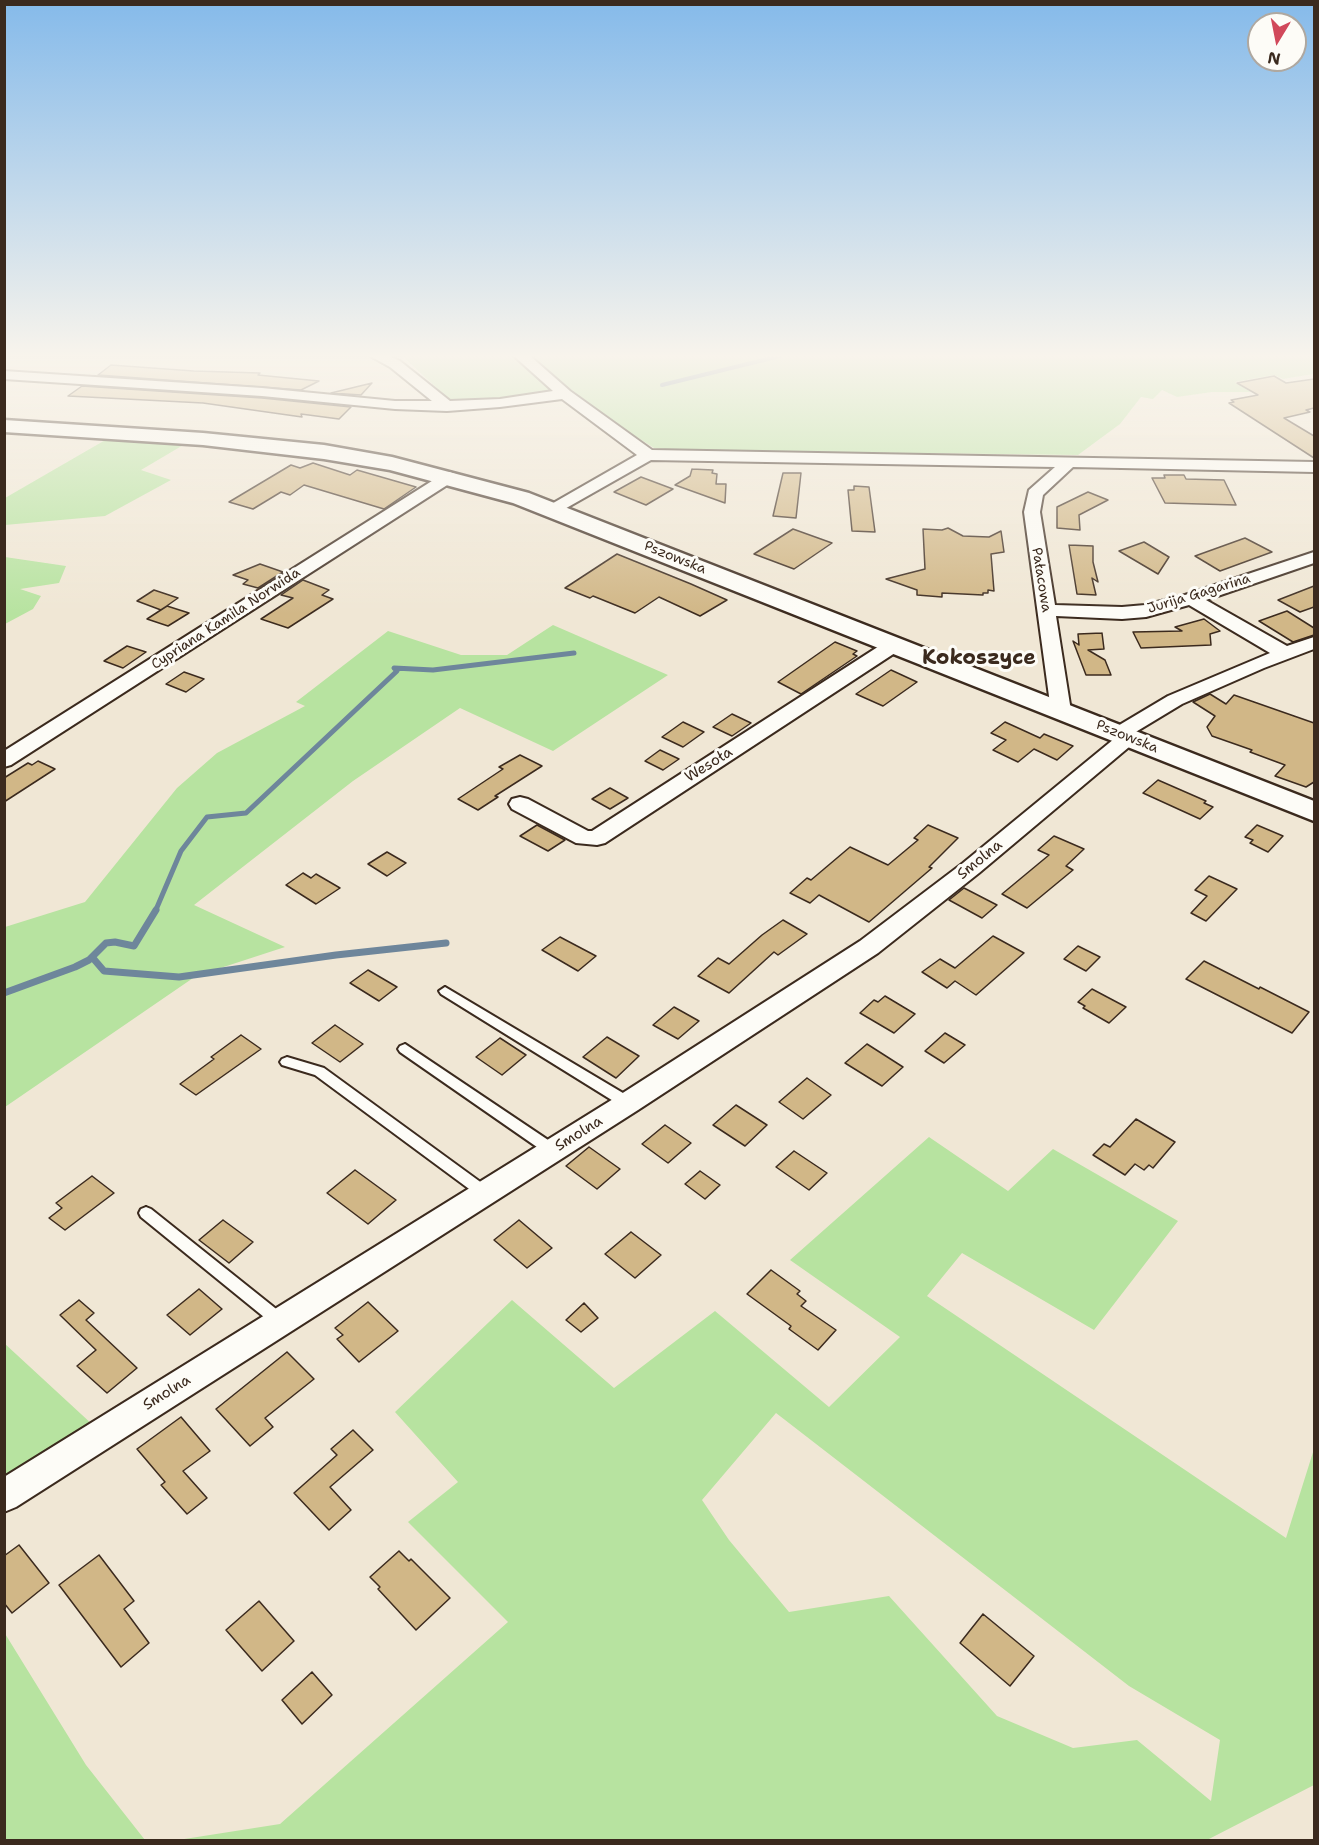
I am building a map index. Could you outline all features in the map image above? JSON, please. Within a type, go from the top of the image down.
[{"type":"main road","name":"Pszowska","points":[[224,442],[277,446],[392,464],[449,477],[521,498],[1314,812]]},
{"type":"street","points":[[630,442],[648,455]]},
{"type":"street","points":[[554,510],[648,455],[1314,467]]},
{"type":"street","name":"Pałacowa","points":[[1061,711],[1032,512],[1035,494],[1069,463]]},
{"type":"street","name":"Cypriana Kamila Norwida","points":[[4,761],[449,477]]},
{"type":"street","name":"Jurija Gagarina","points":[[1046,610],[1122,613],[1146,611],[1191,599],[1314,557]]},
{"type":"street","points":[[1191,599],[1286,654]]},
{"type":"street","name":"Smolna","points":[[4,1496],[628,1103],[869,947],[988,854],[1123,736],[1174,700],[1314,643]]},
{"type":"street","name":"Wesoła","points":[[520,804],[584,838],[597,838],[894,645]]},
{"type":"lane","points":[[445,992],[628,1103]]},
{"type":"lane","points":[[405,1049],[552,1150]]},
{"type":"lane","points":[[287,1062],[319,1071],[485,1192]]},
{"type":"lane","points":[[146,1213],[280,1321]]},
{"type":"green space","points":[[102,442],[185,444],[141,470],[171,480],[105,516],[5,525],[5,498]]},
{"type":"green space","points":[[645,442],[1095,442],[1078,455],[654,448]]},
{"type":"green space","points":[[5,557],[66,566],[59,583],[20,589],[41,596],[33,609],[5,624]]},
{"type":"green space","points":[[553,625],[668,675],[553,751],[460,708],[353,781],[194,905],[285,947],[196,976],[5,1107],[5,927],[85,902],[177,788],[217,753],[305,706],[296,702],[388,631],[461,655],[507,655]]},
{"type":"green space","points":[[929,1137],[1008,1191],[1053,1149],[1178,1221],[1094,1330],[962,1253],[927,1296],[1286,1538],[1314,1449],[1314,1785],[1207,1840],[178,1840],[280,1824],[508,1622],[408,1522],[458,1482],[395,1412],[512,1300],[614,1388],[715,1311],[829,1407],[900,1337],[790,1260]],"holes":[[[776,1413],[1129,1686],[1220,1740],[1211,1801],[1137,1740],[1073,1748],[997,1716],[889,1596],[789,1612],[729,1540],[702,1500]]]},
{"type":"green space","points":[[4,1343],[94,1426],[4,1481]]},
{"type":"green space","points":[[4,1632],[86,1765],[145,1840],[5,1840]]},
{"type":"building","points":[[1289,442],[1314,442],[1314,458]]},
{"type":"building","points":[[313,463],[350,475],[357,470],[416,487],[384,509],[304,485],[290,495],[281,492],[253,509],[229,502],[291,465],[300,468]]},
{"type":"building","points":[[692,469],[713,470],[712,473],[717,474],[716,484],[726,484],[725,503],[675,485],[690,476]]},
{"type":"building","points":[[783,473],[801,473],[796,518],[773,516]]},
{"type":"building","points":[[1164,475],[1184,475],[1186,479],[1224,480],[1236,505],[1165,503],[1152,478],[1165,478]]},
{"type":"building","points":[[641,477],[673,489],[646,505],[614,492]]},
{"type":"building","points":[[854,486],[869,487],[875,532],[852,531],[848,490],[854,490]]},
{"type":"building","points":[[1088,492],[1108,500],[1079,515],[1080,530],[1057,528],[1057,507]]},
{"type":"building","points":[[948,528],[963,536],[989,537],[1001,531],[1004,552],[991,554],[994,591],[988,590],[988,593],[983,593],[983,595],[942,593],[942,597],[917,595],[917,590],[886,579],[925,569],[923,529]]},
{"type":"building","points":[[793,529],[832,543],[794,569],[754,554]]},
{"type":"building","points":[[1245,538],[1272,552],[1220,571],[1195,556]]},
{"type":"building","points":[[1144,542],[1169,557],[1158,574],[1119,551]]},
{"type":"building","points":[[1069,545],[1093,546],[1093,562],[1098,582],[1092,578],[1096,595],[1077,594]]},
{"type":"building","points":[[617,554],[727,600],[700,616],[659,597],[635,613],[593,596],[590,598],[565,588]]},
{"type":"building","points":[[260,564],[283,572],[258,588],[243,584],[248,580],[233,575]]},
{"type":"building","points":[[303,580],[329,590],[322,595],[333,599],[288,628],[261,619],[293,598],[281,595]]},
{"type":"building","points":[[1314,586],[1314,607],[1300,612],[1278,600]]},
{"type":"building","points":[[154,590],[178,598],[161,610],[137,601]]},
{"type":"building","points":[[167,606],[189,613],[168,626],[147,619]]},
{"type":"building","points":[[1287,611],[1314,628],[1314,635],[1293,642],[1259,621]]},
{"type":"building","points":[[1204,619],[1220,631],[1210,634],[1211,645],[1141,648],[1133,632],[1182,631],[1175,627]]},
{"type":"building","points":[[1102,633],[1104,649],[1088,650],[1105,660],[1111,675],[1086,675],[1073,641],[1079,645],[1078,634]]},
{"type":"building","points":[[835,642],[857,651],[853,654],[857,656],[801,694],[778,682]]},
{"type":"building","points":[[127,646],[146,652],[123,668],[104,661]]},
{"type":"building","points":[[891,670],[917,682],[883,706],[856,694]]},
{"type":"building","points":[[184,672],[204,679],[186,692],[166,684]]},
{"type":"building","points":[[1210,694],[1226,704],[1234,695],[1314,723],[1314,782],[1306,787],[1275,776],[1285,765],[1212,736],[1207,727],[1215,716],[1193,702]]},
{"type":"building","points":[[732,714],[751,723],[732,736],[713,727]]},
{"type":"building","points":[[683,722],[704,732],[683,747],[662,737]]},
{"type":"building","points":[[1005,722],[1040,738],[1044,734],[1073,746],[1057,760],[1034,749],[1018,762],[993,750],[1006,740],[991,733]]},
{"type":"building","points":[[660,750],[679,759],[663,770],[645,761]]},
{"type":"building","points":[[520,755],[542,766],[495,796],[498,797],[478,810],[458,799],[503,769],[499,767]]},
{"type":"building","points":[[38,761],[55,769],[4,802],[4,778],[28,763],[32,765]]},
{"type":"building","points":[[1158,780],[1206,801],[1204,803],[1213,807],[1200,819],[1143,793]]},
{"type":"building","points":[[610,788],[628,798],[610,809],[592,799]]},
{"type":"building","points":[[537,825],[565,840],[548,851],[520,836]]},
{"type":"building","points":[[928,825],[958,838],[929,867],[932,868],[869,922],[819,895],[810,903],[790,893],[807,878],[811,880],[850,847],[888,865],[918,840],[914,838]]},
{"type":"building","points":[[1257,825],[1283,836],[1268,852],[1250,843],[1253,840],[1245,837]]},
{"type":"building","points":[[1054,836],[1084,849],[1066,866],[1073,870],[1027,908],[1002,894],[1049,855],[1038,850]]},
{"type":"building","points":[[387,852],[406,863],[387,876],[368,864]]},
{"type":"building","points":[[303,873],[311,878],[316,874],[340,888],[316,904],[286,885]]},
{"type":"building","points":[[1209,876],[1237,889],[1206,921],[1191,913],[1207,896],[1195,890]]},
{"type":"building","points":[[964,888],[997,905],[982,918],[949,900]]},
{"type":"building","points":[[783,920],[807,934],[778,955],[774,952],[729,993],[698,976],[718,958],[729,964]]},
{"type":"building","points":[[993,936],[1024,953],[976,995],[955,981],[947,988],[922,972],[940,959],[955,968]]},
{"type":"building","points":[[560,937],[596,956],[578,971],[542,950]]},
{"type":"building","points":[[1078,946],[1100,957],[1086,971],[1064,959]]},
{"type":"building","points":[[1204,961],[1309,1012],[1292,1033],[1186,979]]},
{"type":"building","points":[[368,970],[397,987],[379,1001],[350,983]]},
{"type":"building","points":[[1092,989],[1126,1007],[1109,1023],[1083,1008],[1085,1006],[1078,1002]]},
{"type":"building","points":[[885,996],[915,1014],[894,1033],[860,1013],[874,1000],[878,1002]]},
{"type":"building","points":[[674,1007],[699,1021],[678,1039],[653,1025]]},
{"type":"building","points":[[335,1025],[363,1044],[340,1062],[312,1043]]},
{"type":"building","points":[[945,1033],[965,1045],[944,1063],[925,1051]]},
{"type":"building","points":[[241,1035],[261,1049],[196,1095],[180,1084],[214,1059],[211,1057]]},
{"type":"building","points":[[607,1037],[639,1056],[616,1078],[583,1057]]},
{"type":"building","points":[[500,1038],[526,1055],[502,1075],[476,1057]]},
{"type":"building","points":[[867,1044],[903,1067],[882,1086],[845,1063]]},
{"type":"building","points":[[807,1078],[831,1095],[803,1119],[779,1102]]},
{"type":"building","points":[[736,1105],[767,1125],[745,1146],[713,1125]]},
{"type":"building","points":[[1136,1119],[1175,1142],[1153,1168],[1149,1165],[1144,1170],[1135,1164],[1125,1175],[1093,1155],[1104,1144],[1110,1147]]},
{"type":"building","points":[[665,1125],[691,1143],[668,1163],[642,1144]]},
{"type":"building","points":[[589,1147],[620,1169],[597,1189],[566,1166]]},
{"type":"building","points":[[794,1151],[827,1173],[809,1190],[776,1167]]},
{"type":"building","points":[[355,1170],[396,1200],[368,1224],[327,1193]]},
{"type":"building","points":[[700,1171],[720,1185],[705,1199],[685,1184]]},
{"type":"building","points":[[92,1176],[114,1193],[65,1230],[49,1218],[62,1208],[56,1203]]},
{"type":"building","points":[[223,1220],[253,1242],[229,1263],[199,1240]]},
{"type":"building","points":[[519,1220],[552,1248],[527,1268],[494,1240]]},
{"type":"building","points":[[631,1232],[661,1255],[635,1278],[605,1254]]},
{"type":"building","points":[[771,1270],[800,1291],[797,1294],[806,1301],[801,1306],[836,1330],[818,1350],[789,1329],[791,1326],[747,1294]]},
{"type":"building","points":[[199,1289],[222,1309],[190,1335],[167,1315]]},
{"type":"building","points":[[79,1300],[94,1313],[86,1320],[137,1368],[107,1393],[77,1366],[96,1350],[60,1315]]},
{"type":"building","points":[[368,1302],[398,1331],[359,1362],[337,1339],[343,1335],[335,1328]]},
{"type":"building","points":[[584,1303],[598,1318],[581,1332],[566,1320]]},
{"type":"building","points":[[287,1352],[314,1379],[265,1418],[273,1427],[250,1446],[216,1409]]},
{"type":"building","points":[[181,1417],[210,1451],[183,1471],[207,1498],[187,1514],[161,1485],[165,1482],[137,1449]]},
{"type":"building","points":[[353,1430],[373,1450],[330,1487],[351,1510],[329,1530],[294,1493],[337,1455],[331,1449]]},
{"type":"building","points":[[19,1545],[49,1583],[12,1613],[4,1603],[4,1556]]},
{"type":"building","points":[[399,1551],[409,1561],[411,1559],[450,1598],[416,1630],[378,1589],[380,1587],[370,1577]]},
{"type":"building","points":[[99,1555],[134,1601],[124,1609],[149,1643],[121,1667],[59,1585]]},
{"type":"building","points":[[259,1601],[294,1641],[262,1671],[226,1630]]},
{"type":"building","points":[[983,1614],[1034,1656],[1010,1686],[960,1643]]},
{"type":"building","points":[[312,1672],[332,1695],[302,1724],[282,1700]]},
{"type":"waterway","points":[[156,911],[181,851],[207,817],[246,813],[397,671],[394,668],[433,670],[574,653]]},
{"type":"waterway","points":[[92,957],[106,943],[115,942],[134,946],[156,911]]},
{"type":"waterway","points":[[92,957],[104,971],[179,977],[336,955],[446,943]]},
{"type":"waterway","points":[[4,993],[75,967],[92,957]]},
{"type":"district","name":"Kokoszyce","points":[[979,659]]}]
